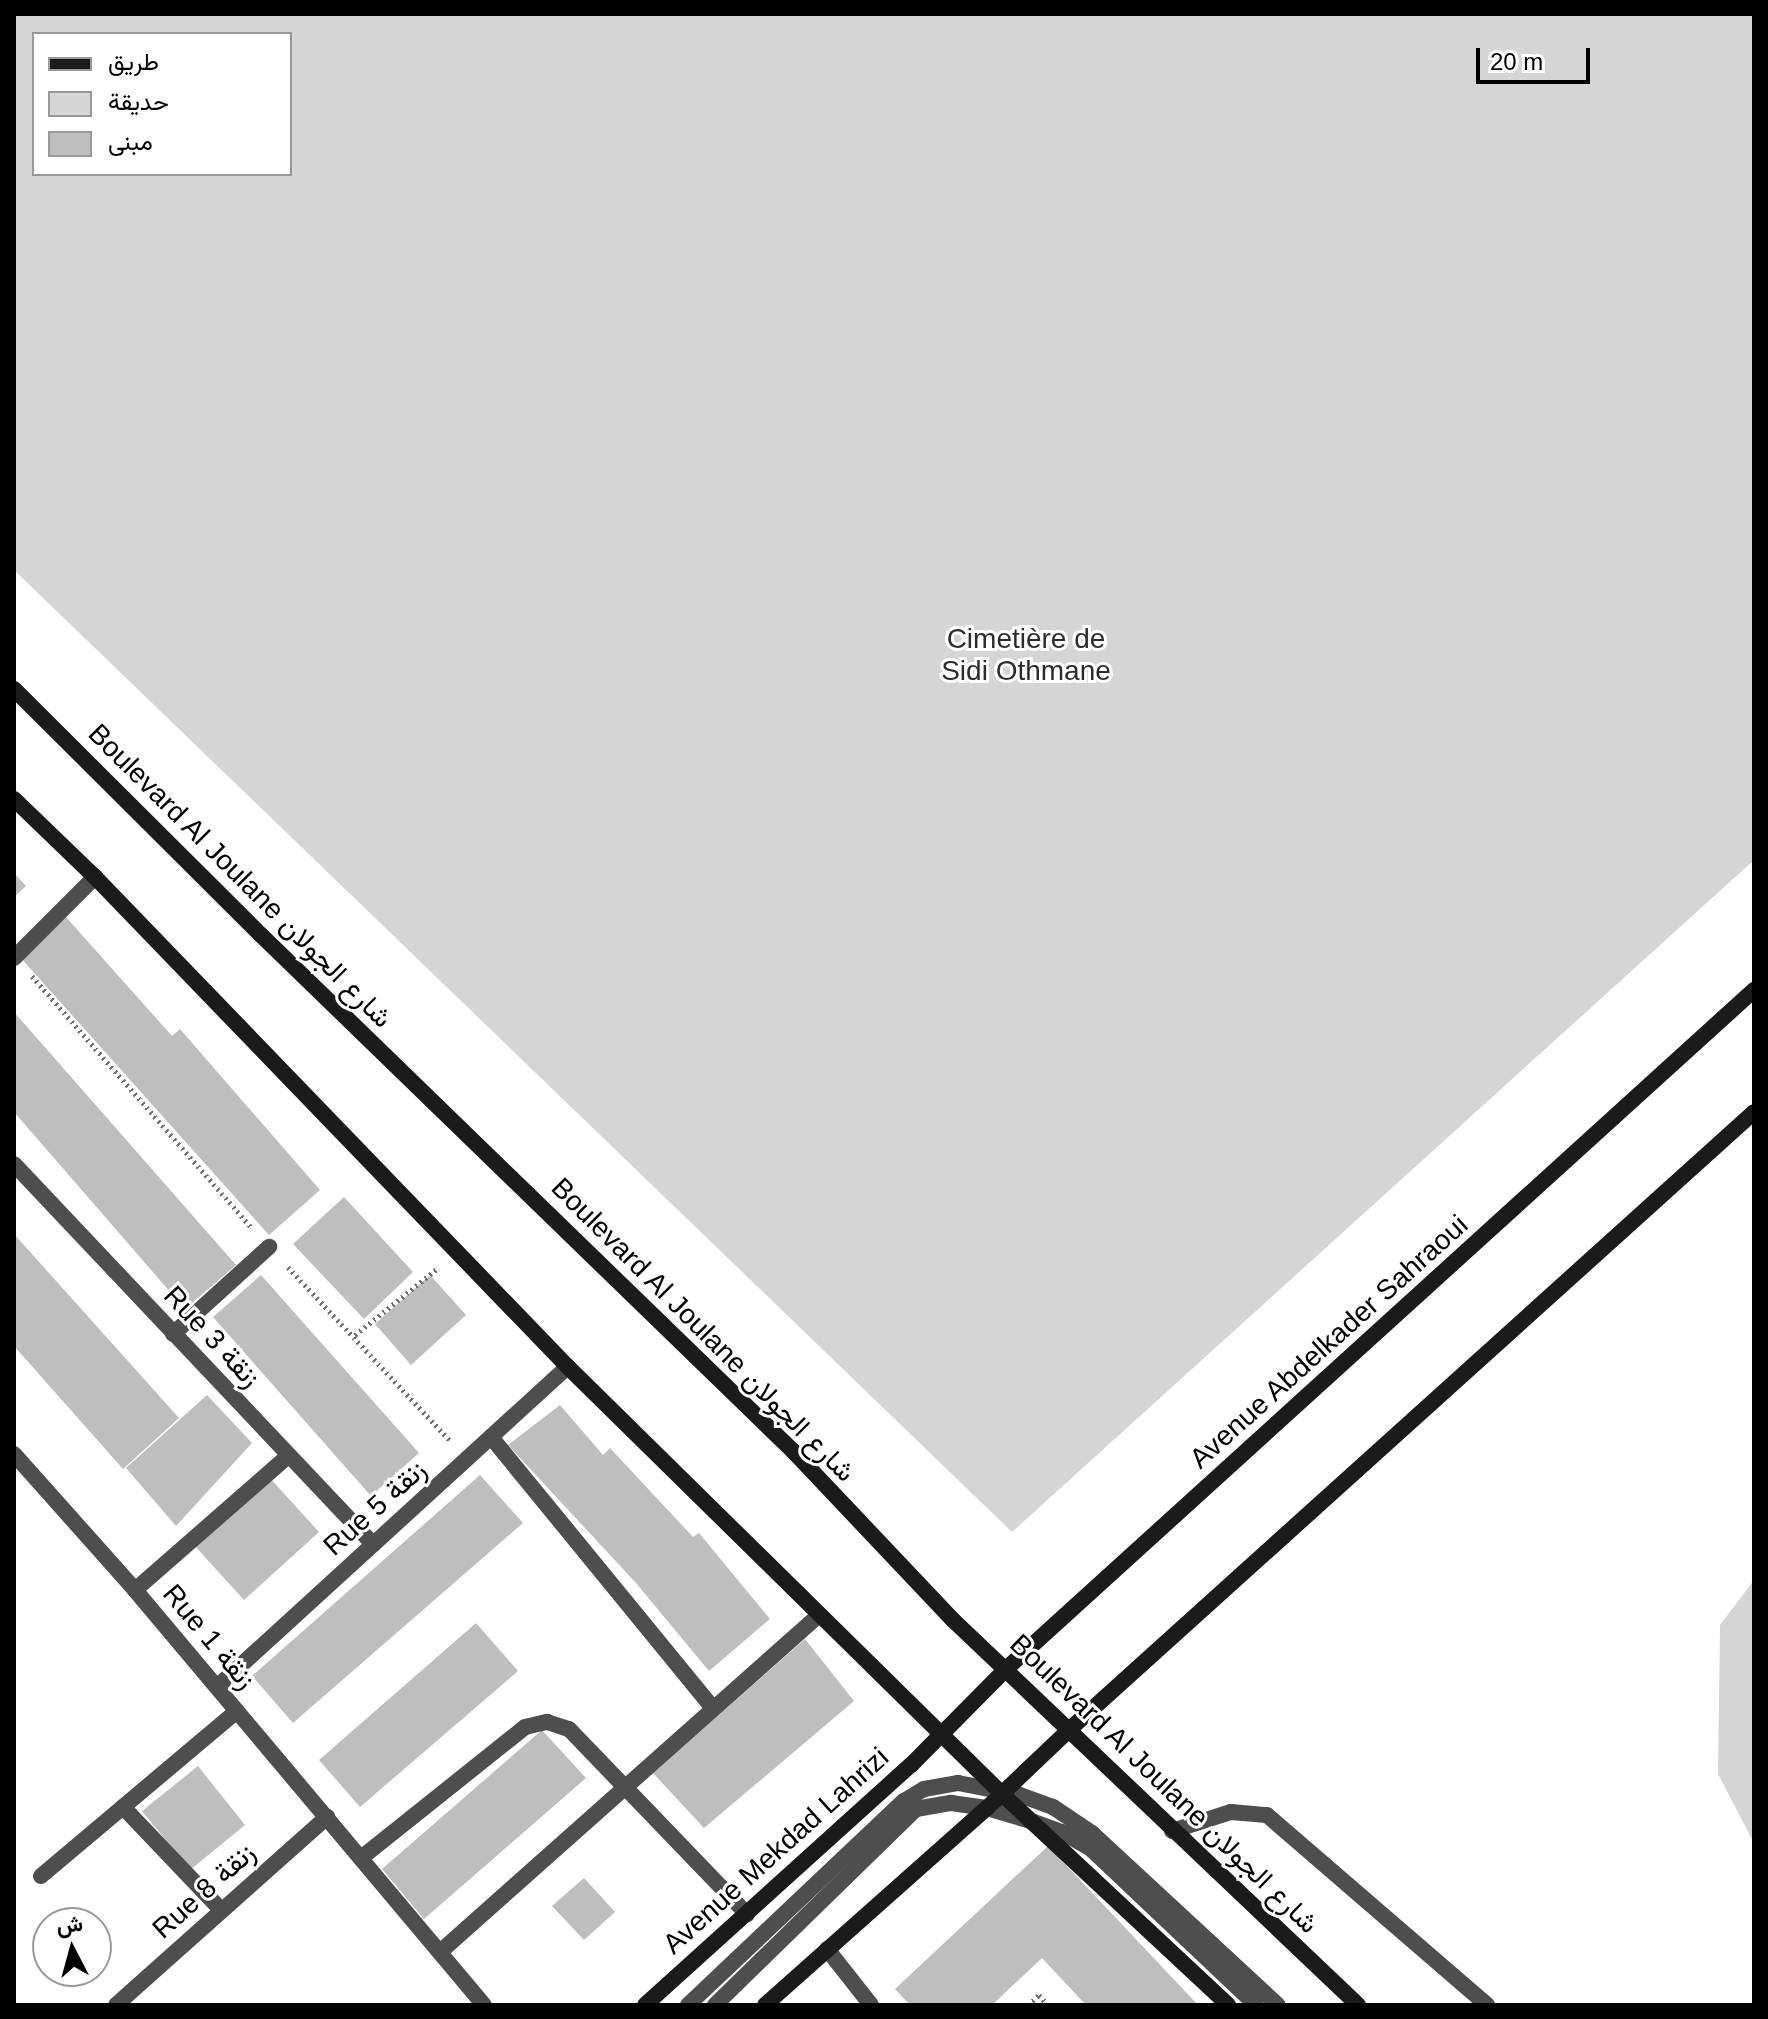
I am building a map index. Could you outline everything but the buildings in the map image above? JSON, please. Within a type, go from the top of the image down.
[{"type":"main road","name":"Boulevard Al Joulane شارع الجولان","points":[[14,689],[261,935],[794,1452],[953,1620],[1007,1668],[1172,1831],[1358,2005]]},
{"type":"main road","points":[[14,799],[95,877],[568,1367],[1002,1794],[1228,2005]]},
{"type":"main road","name":"Avenue Abdelkader Sahraoui","points":[[941,1735],[1007,1668],[1754,990]]},
{"type":"main road","points":[[765,2005],[987,1808],[1070,1729],[1754,1112]]},
{"type":"main road","name":"Avenue Mekdad Lahrizi","points":[[645,2005],[941,1735]]},
{"type":"street","points":[[15,957],[95,877]]},
{"type":"street","name":"Rue 3 زنقة","points":[[14,1164],[373,1544]]},
{"type":"street","points":[[173,1334],[269,1247]]},
{"type":"street","name":"Rue 5 زنقة","points":[[217,1687],[568,1367]]},
{"type":"street","points":[[491,1437],[712,1707]]},
{"type":"street","name":"Rue 1 زنقة","points":[[14,1454],[135,1590],[484,2005]]},
{"type":"street","points":[[135,1590],[288,1456]]},
{"type":"street","points":[[440,1952],[819,1615]]},
{"type":"street","points":[[41,1876],[237,1711]]},
{"type":"street","points":[[361,1858],[525,1727],[547,1722],[569,1729],[747,1914]]},
{"type":"street","points":[[688,2005],[904,1801],[924,1789],[958,1783],[1002,1794],[1020,1795],[1053,1807],[1092,1833],[1278,2005]]},
{"type":"street","points":[[715,2005],[916,1809],[951,1803],[987,1808],[1034,1822],[1062,1832],[1090,1848],[1256,2005]]},
{"type":"street","points":[[123,1807],[221,1910]]},
{"type":"street","points":[[1172,1831],[1231,1812],[1267,1815],[1487,2005]]},
{"type":"street","name":"Rue 8 زنقة","points":[[116,2005],[327,1817]]},
{"type":"street","points":[[827,1949],[871,2005]]},
{"type":"path","points":[[15,957],[269,1247],[355,1335],[466,1459]]},
{"type":"path","points":[[355,1335],[457,1252]]},
{"type":"path","points":[[1028,2005],[1039,1995],[1048,2005]]},
{"type":"green space","name":"Cimetière de Sidi Othmane","points":[[14,14],[1754,14],[1754,860],[1012,1532],[14,570]]},
{"type":"green space","points":[[1754,1580],[1754,1843],[1718,1774],[1720,1625]]}]
